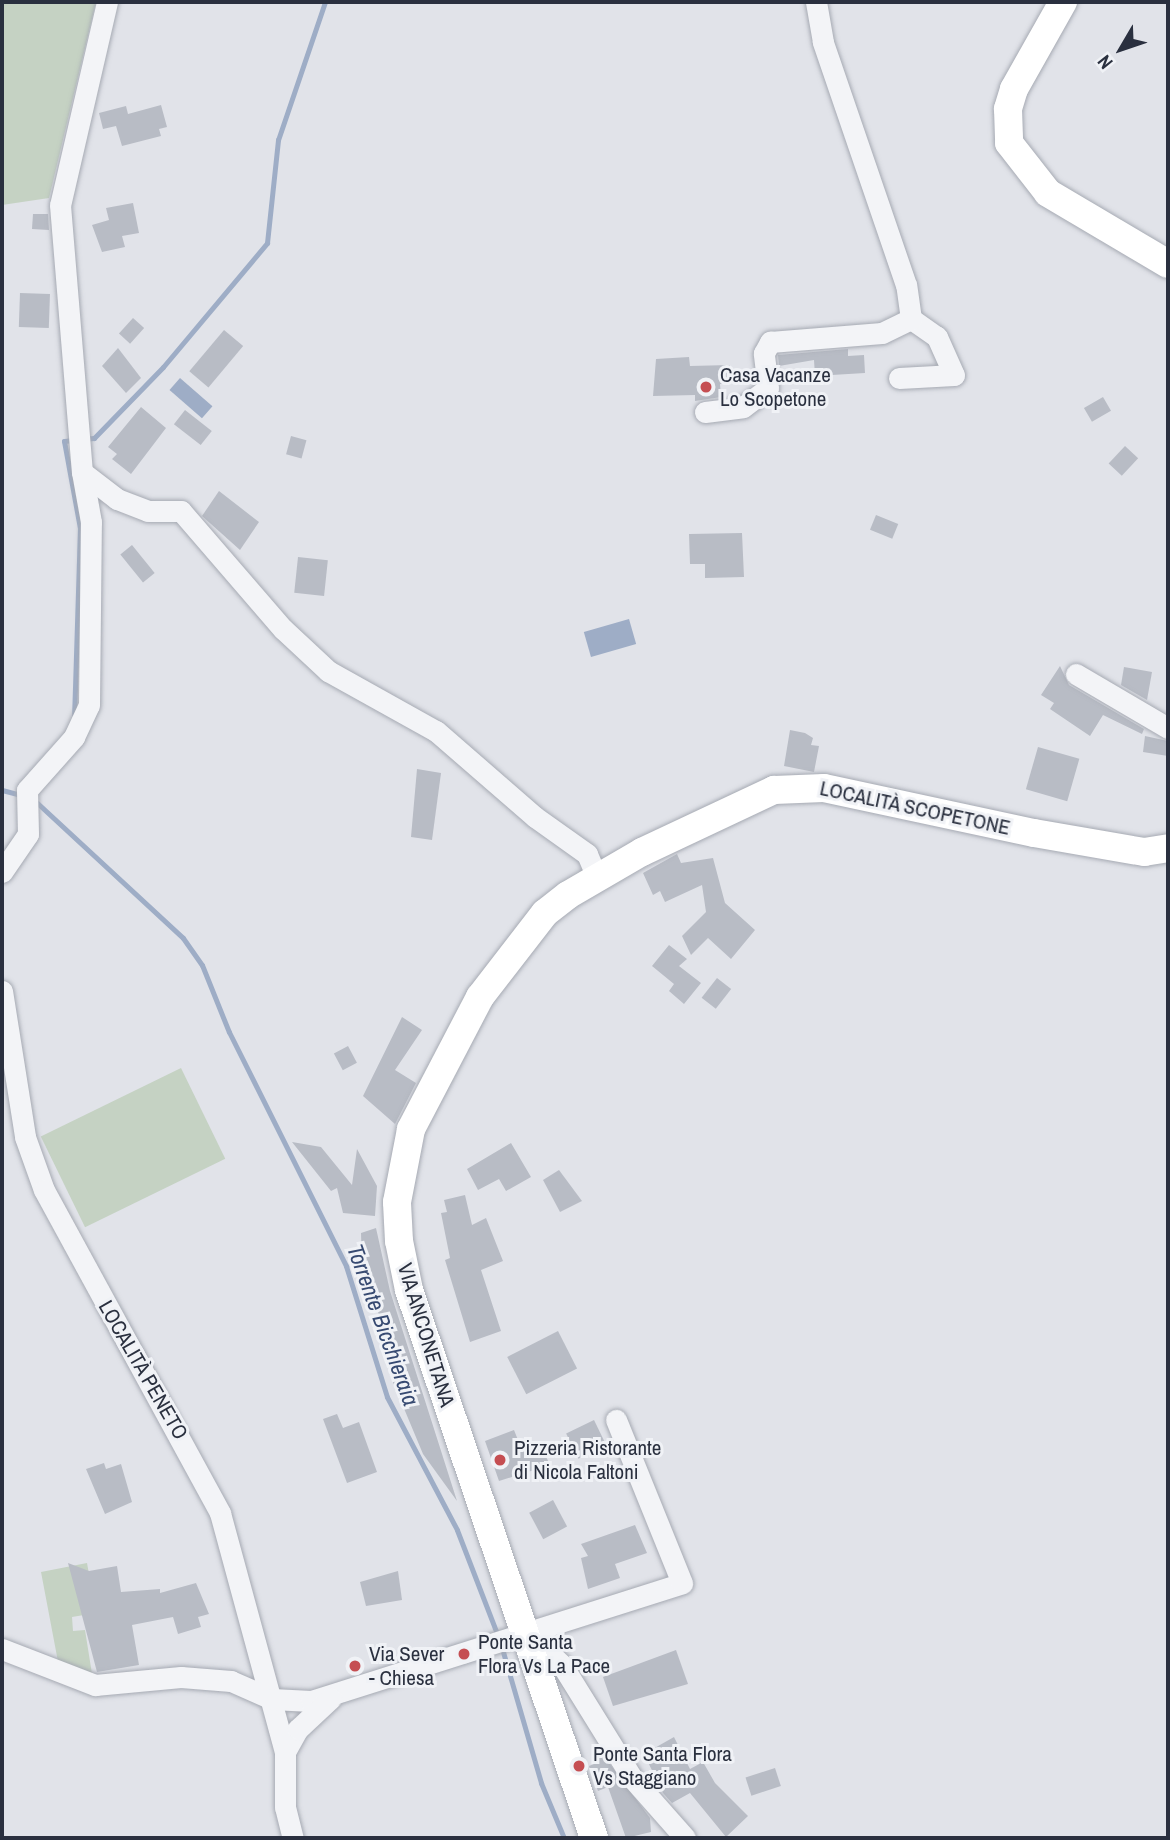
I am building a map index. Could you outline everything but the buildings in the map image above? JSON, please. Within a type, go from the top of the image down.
[{"type":"main road","points":[[1063,2],[1014,89],[1008,109],[1009,143],[1048,193],[1168,264]]},
{"type":"main road","name":"LOCALITÀ SCOPETONE","points":[[597,877],[734,806],[774,790],[805,786],[1048,836],[1144,852],[1168,848]]},
{"type":"main road","name":"VIA ANCONETANA","points":[[594,1838],[521,1638],[409,1290],[397,1202],[411,1129],[480,998],[544,913],[597,877]]},
{"type":"street","points":[[2,872],[27,834],[27,790],[74,737],[89,705],[91,522],[82,472],[60,205],[107,2]]},
{"type":"street","points":[[817,2],[823,42],[906,285],[911,318],[937,337],[954,375],[899,378]]},
{"type":"street","points":[[705,412],[743,407],[768,387],[764,353],[770,342],[881,332],[911,318]]},
{"type":"street","points":[[82,472],[117,499],[148,512],[181,510],[283,629],[328,671],[436,731],[534,817],[587,854],[597,877]]},
{"type":"street","points":[[1076,674],[1168,728]]},
{"type":"street","name":"LOCALITÀ PENETO","points":[[2,991],[25,1137],[44,1190],[72,1251],[204,1476],[233,1554],[285,1752],[285,1807],[293,1838]]},
{"type":"street","points":[[2,1650],[95,1685],[181,1677],[232,1681],[272,1699],[336,1695],[521,1638],[682,1583],[616,1420]]},
{"type":"street","points":[[521,1638],[562,1665],[632,1777],[685,1838]]},
{"type":"street","points":[[285,1752],[298,1729],[336,1695]]},
{"type":"green space","points":[[2,2],[96,2],[49,198],[2,205]]},
{"type":"green space","points":[[181,1068],[225,1159],[85,1227],[41,1136]]},
{"type":"green space","points":[[87,1563],[96,1613],[72,1617],[73,1631],[85,1630],[92,1674],[59,1667],[41,1572]]},
{"type":"water","points":[[180,378],[212,406],[202,418],[170,390]]},
{"type":"water","points":[[629,619],[636,644],[591,657],[584,632]]},
{"type":"waterway","points":[[83,439],[94,438],[163,367],[267,243],[278,140],[325,2]]},
{"type":"waterway","points":[[73,440],[64,441],[80,528],[74,714]]},
{"type":"waterway","name":"Torrente Bicchieraia","points":[[2,790],[21,795]]},
{"type":"waterway","name":"Torrente Bicchieraia","points":[[34,800],[183,938],[202,965],[229,1032],[346,1266],[387,1397],[457,1530],[498,1636]]},
{"type":"waterway","name":"Torrente Bicchieraia","points":[[501,1645],[541,1783],[564,1838]]},
{"type":"place","name":"Casa Vacanze Lo Scopetone","points":[[706,387]]},
{"type":"place","name":"Pizzeria Ristorante di Nicola Faltoni","points":[[500,1460]]},
{"type":"place","name":"Ponte Santa Flora Vs La Pace","points":[[464,1654]]},
{"type":"place","name":"Via Sever - Chiesa","points":[[355,1666]]},
{"type":"place","name":"Ponte Santa Flora Vs Staggiano","points":[[579,1766]]}]
